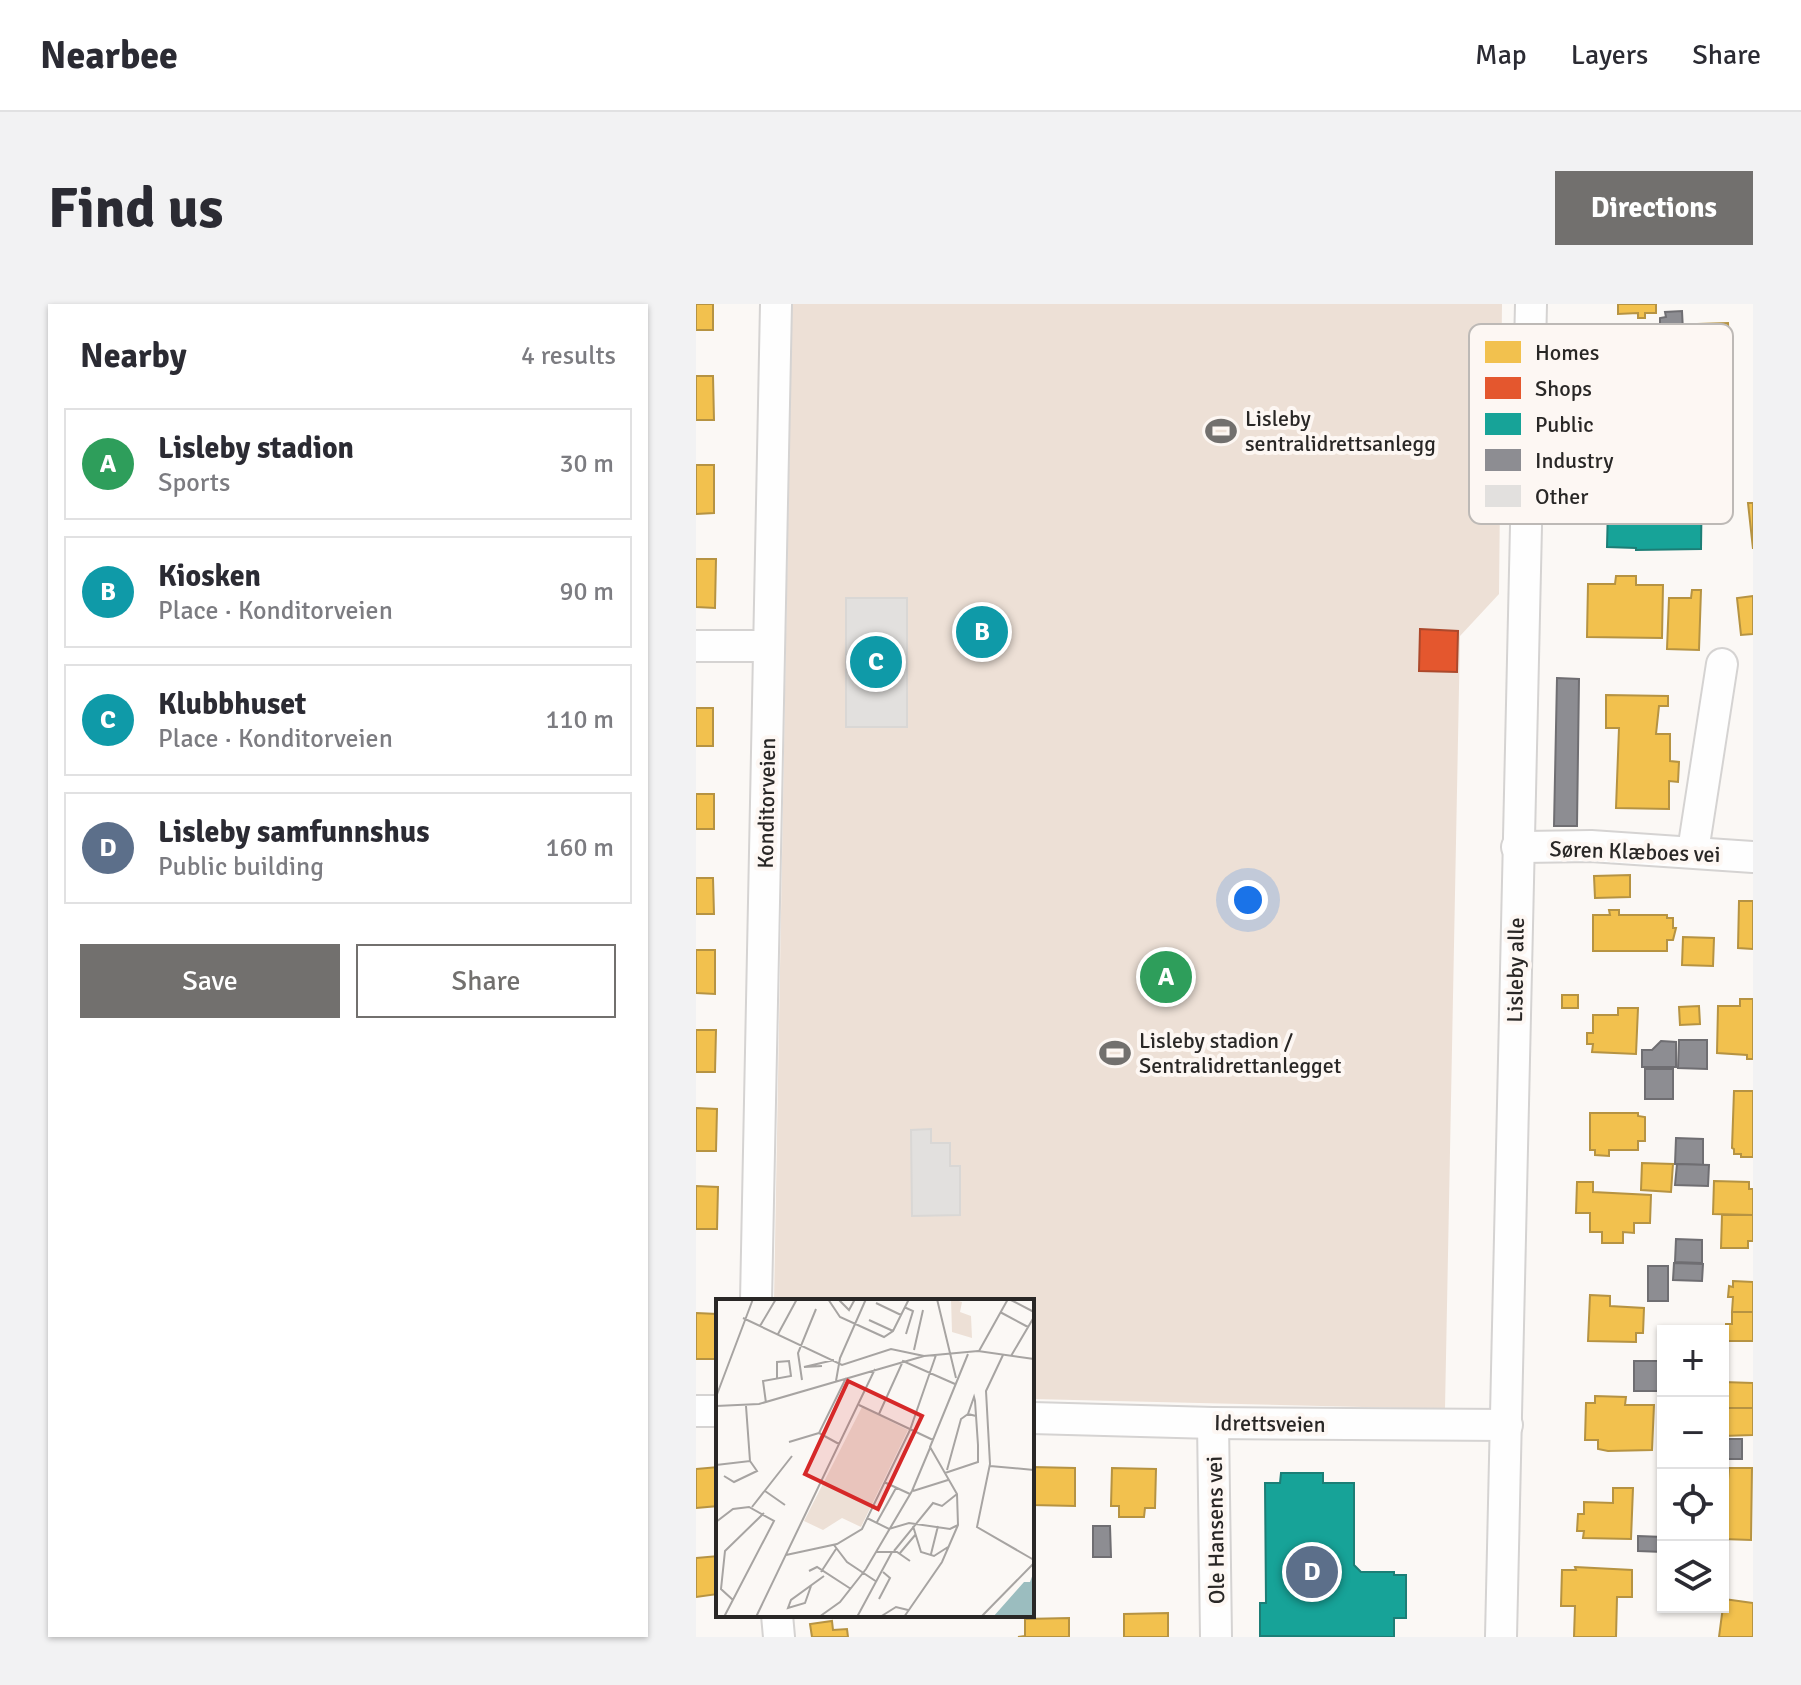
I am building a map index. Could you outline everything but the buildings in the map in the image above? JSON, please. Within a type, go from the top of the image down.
[{"type":"street","name":"Konditorveien","points":[[756,1299],[776,304]]},
{"type":"street","name":"Lisleby alle","points":[[1530,324],[1531,304]]},
{"type":"street","name":"Lisleby alle","points":[[1501,1637],[1525,524]]},
{"type":"street","points":[[696,646],[769,646]]},
{"type":"street","points":[[1693,851],[1722,664]]},
{"type":"street","name":"Søren Klæboes vei","points":[[1517,847],[1591,846],[1753,857]]},
{"type":"street","name":"Idrettsveien","points":[[1034,1418],[1507,1425]]},
{"type":"street","name":"Ole Hansens vei","points":[[1213,1423],[1216,1637]]},
{"type":"street","points":[[777,1617],[779,1637]]},
{"type":"shaded area","name":"Lisleby stadion / Sentralidrettanlegget","points":[[792,304],[1502,304],[1502,324],[1469,324],[1469,524],[1500,524],[1499,594],[1460,636],[1445,1409],[1034,1399],[1034,1299],[774,1299]]},
{"type":"place","name":"Lisleby sentralidrettsanlegg","points":[[1221,431]]},
{"type":"place","name":"Kiosken","points":[[982,632]]},
{"type":"place","name":"Klubbhuset","points":[[876,662]]},
{"type":"place","name":"Lisleby stadion","points":[[1166,977]]},
{"type":"place","name":"Lisleby stadion / Sentralidrettanlegget","points":[[1115,1053]]},
{"type":"place","name":"Lisleby samfunnshus","points":[[1312,1572]]}]
